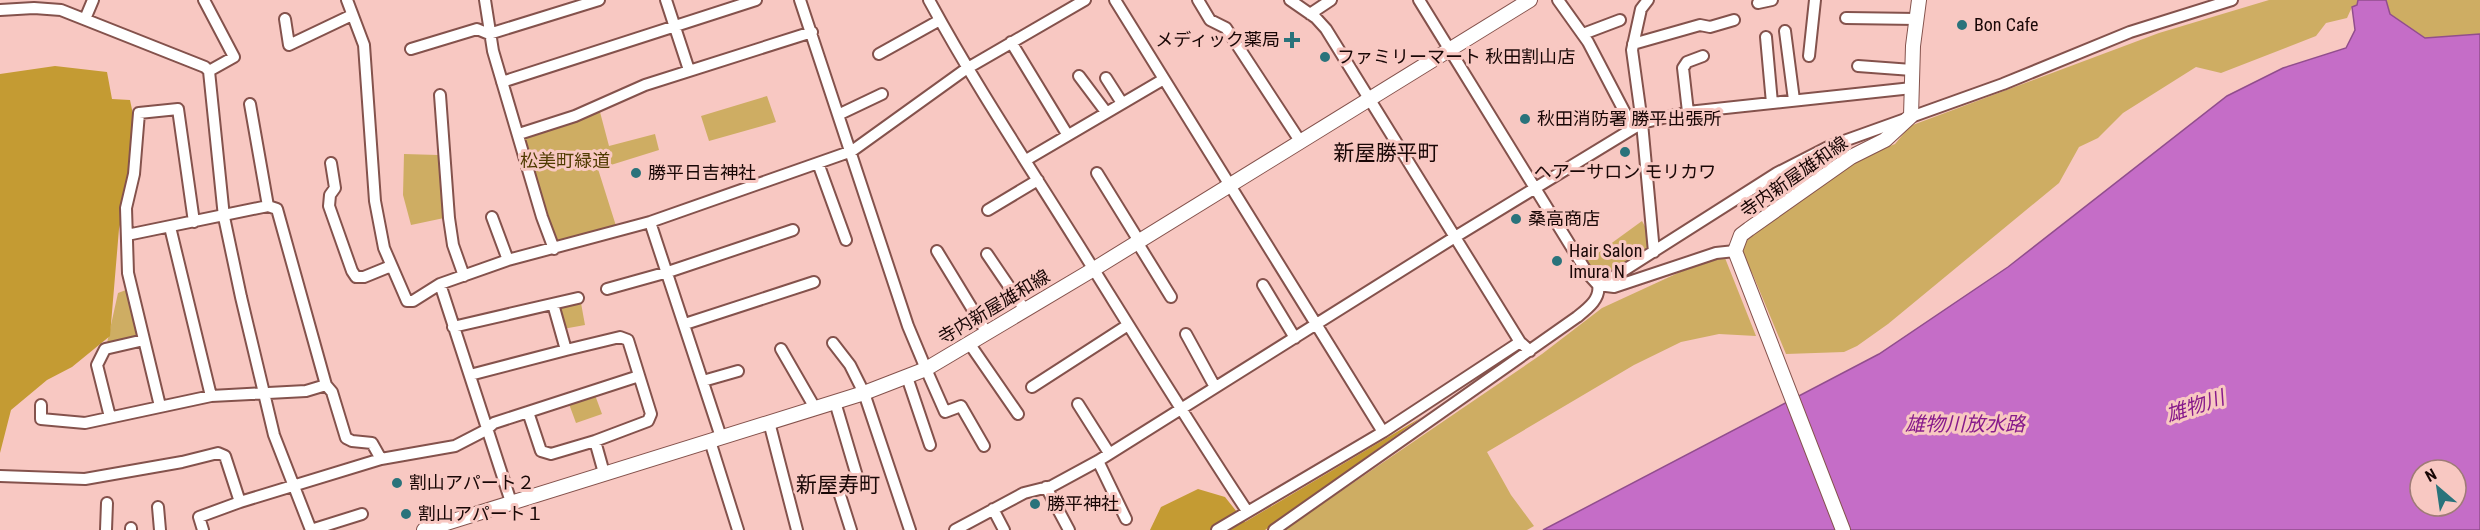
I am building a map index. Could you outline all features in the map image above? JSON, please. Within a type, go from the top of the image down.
[{"type":"main road","name":"寺内新屋雄和線","points":[[424,530],[864,393],[926,369],[1094,269],[1530,0]]},
{"type":"main road","points":[[1911,116],[1912,70],[1919,0]]},
{"type":"main road","name":"寺内新屋雄和線","points":[[1736,255],[1742,236],[1749,229],[1851,157],[1885,140],[1911,116]]},
{"type":"main road","points":[[1736,255],[1843,530]]},
{"type":"street","points":[[86,19],[93,0]]},
{"type":"street","points":[[204,0],[234,57],[210,71]]},
{"type":"street","points":[[346,0],[364,45],[375,201],[384,248],[407,301],[410,302],[440,284],[508,260],[650,222],[852,151],[966,69],[1068,4],[1084,0]]},
{"type":"street","points":[[485,0],[489,34],[502,82],[542,217],[554,249]]},
{"type":"street","points":[[411,49],[477,29],[489,34],[599,0]]},
{"type":"street","points":[[666,0],[689,70]]},
{"type":"street","points":[[502,82],[756,0]]},
{"type":"street","points":[[800,0],[840,114],[908,326],[945,412],[961,406],[984,446]]},
{"type":"street","points":[[928,0],[966,69],[1026,160],[1180,409],[1247,511]]},
{"type":"street","points":[[1115,0],[1383,432]]},
{"type":"street","points":[[1198,0],[1210,20],[1226,28],[1300,141]]},
{"type":"street","points":[[1290,0],[1326,29],[1520,342],[1530,351]]},
{"type":"street","points":[[1310,14],[1331,0]]},
{"type":"street","points":[[1419,0],[1588,274],[1598,285],[1614,287],[1716,253],[1731,250],[1736,255]]},
{"type":"street","points":[[1558,0],[1583,34],[1638,125]]},
{"type":"street","points":[[1648,0],[1641,9],[1632,50],[1638,125],[1654,252]]},
{"type":"street","points":[[1758,3],[1772,0]]},
{"type":"street","points":[[1809,56],[1815,0]]},
{"type":"street","points":[[1598,285],[1788,168],[1830,146],[2003,84],[2152,24],[2232,0]]},
{"type":"street","points":[[0,10],[61,9],[210,71],[224,216],[274,435],[311,530],[362,514]]},
{"type":"street","points":[[285,19],[289,45],[352,15]]},
{"type":"street","points":[[1846,18],[1917,19]]},
{"type":"street","points":[[879,54],[939,20]]},
{"type":"street","points":[[1583,34],[1620,20]]},
{"type":"street","points":[[1633,44],[1700,25],[1710,27],[1734,20]]},
{"type":"street","points":[[1785,31],[1794,100]]},
{"type":"street","points":[[519,134],[575,116],[645,85],[812,32]]},
{"type":"street","points":[[1766,37],[1772,103]]},
{"type":"street","points":[[1011,42],[1067,134]]},
{"type":"street","points":[[1688,112],[1683,68],[1687,62],[1703,56]]},
{"type":"street","points":[[1858,66],[1912,70]]},
{"type":"street","points":[[1079,76],[1106,112]]},
{"type":"street","points":[[1106,78],[1122,103]]},
{"type":"street","points":[[1026,160],[1164,79]]},
{"type":"street","points":[[955,530],[1024,493],[1046,487],[1098,461],[1638,125],[1688,112],[1912,88]]},
{"type":"street","points":[[840,114],[882,94]]},
{"type":"street","points":[[440,95],[449,218],[453,245],[464,276]]},
{"type":"street","points":[[250,104],[268,206]]},
{"type":"street","points":[[160,406],[128,273],[126,208],[137,156],[139,113],[178,109],[194,222]]},
{"type":"street","points":[[818,163],[846,240]]},
{"type":"street","points":[[331,164],[335,188],[330,195],[329,206],[352,271],[356,276],[364,277],[391,266]]},
{"type":"street","points":[[1097,173],[1171,297]]},
{"type":"street","points":[[988,210],[1038,180]]},
{"type":"street","points":[[127,235],[268,206],[278,209],[326,385],[332,392],[346,438],[352,441],[372,443],[381,459]]},
{"type":"street","points":[[492,217],[508,260]]},
{"type":"street","points":[[650,222],[703,381],[738,530]]},
{"type":"street","points":[[170,227],[212,396]]},
{"type":"street","points":[[607,289],[668,272],[793,230]]},
{"type":"street","points":[[938,250],[987,333]]},
{"type":"street","points":[[987,255],[1024,310]]},
{"type":"street","points":[[685,324],[814,282]]},
{"type":"street","points":[[440,284],[511,502]]},
{"type":"street","points":[[1263,285],[1295,338]]},
{"type":"street","points":[[1274,530],[1590,307],[1597,296],[1598,285]]},
{"type":"street","points":[[453,327],[578,298]]},
{"type":"street","points":[[553,304],[566,351]]},
{"type":"street","points":[[1032,387],[1128,325]]},
{"type":"street","points":[[1186,334],[1215,387]]},
{"type":"street","points":[[470,375],[620,337],[628,340],[651,414],[648,421],[595,441],[551,454],[541,451],[528,412]]},
{"type":"street","points":[[110,417],[97,365],[105,349],[144,340]]},
{"type":"street","points":[[1217,530],[1383,432],[1520,342]]},
{"type":"street","points":[[833,343],[850,365],[864,393],[909,530]]},
{"type":"street","points":[[969,343],[1018,414]]},
{"type":"street","points":[[781,349],[815,408]]},
{"type":"street","points":[[703,381],[738,371]]},
{"type":"street","points":[[203,530],[199,517],[240,502],[381,459],[455,446],[486,430],[494,423],[639,376]]},
{"type":"street","points":[[907,377],[930,445]]},
{"type":"street","points":[[41,405],[41,419],[85,423],[212,396],[306,391],[326,385]]},
{"type":"street","points":[[835,402],[859,483]]},
{"type":"street","points":[[1078,404],[1109,453]]},
{"type":"street","points":[[769,422],[797,530]]},
{"type":"street","points":[[595,441],[604,473]]},
{"type":"street","points":[[0,476],[85,479],[182,462],[218,453],[225,456],[240,502]]},
{"type":"street","points":[[1098,461],[1126,519]]},
{"type":"street","points":[[1046,487],[1069,530]]},
{"type":"street","points":[[838,489],[851,530]]},
{"type":"street","points":[[106,530],[107,503]]},
{"type":"street","points":[[158,507],[160,530]]},
{"type":"street","points":[[993,509],[1004,530]]},
{"type":"green space","points":[[2269,0],[2358,0],[2347,18],[2326,23],[2316,36],[2221,73],[2196,67],[2123,113],[2098,138],[2079,147],[2059,183],[1888,324],[1857,346],[1844,352],[1786,354],[1742,254],[1745,242],[1762,228],[1855,160],[1895,144],[1910,126],[2159,33]]},
{"type":"green space","points":[[2386,0],[2480,0],[2480,34],[2425,39],[2390,14]]},
{"type":"green space","points":[[767,96],[776,122],[709,141],[701,116]]},
{"type":"green space","name":"松美町緑道","points":[[600,112],[609,146],[655,134],[659,150],[598,169],[617,229],[556,246],[523,137]]},
{"type":"green space","points":[[404,154],[438,155],[444,218],[411,225],[403,195]]},
{"type":"green space","points":[[1642,221],[1648,232],[1650,248],[1610,274],[1599,275],[1587,261]]},
{"type":"green space","points":[[1725,258],[1756,336],[1719,334],[1681,342],[1634,365],[1487,452],[1511,495],[1534,526],[1527,530],[1284,530],[1542,354],[1602,308],[1704,261]]},
{"type":"green space","points":[[126,290],[137,338],[107,343],[118,293]]},
{"type":"green space","points":[[581,303],[585,325],[563,329],[559,312],[563,306]]},
{"type":"green space","points":[[595,395],[602,414],[576,423],[569,404]]},
{"type":"shaded area","points":[[55,66],[107,72],[112,99],[130,100],[136,129],[133,169],[119,229],[110,336],[72,367],[47,380],[11,410],[0,453],[0,74]]},
{"type":"shaded area","points":[[1422,417],[1265,530],[1150,530],[1161,507],[1198,489],[1225,497],[1245,522]]},
{"type":"water","points":[[2358,0],[2386,0],[2390,14],[2425,38],[2480,34],[2480,530],[1543,530],[1879,354],[2008,267],[2227,96],[2283,68],[2346,48],[2355,30],[2352,7],[2357,5]]},
{"type":"place","name":"Bon Cafe","points":[[1962,25]]},
{"type":"place","name":"メディック薬局","points":[[1292,40]]},
{"type":"place","name":"ファミリーマート 秋田割山店","points":[[1325,57]]},
{"type":"place","name":"秋田消防署 勝平出張所","points":[[1525,119]]},
{"type":"place","name":"ヘアーサロン モリカワ","points":[[1625,152]]},
{"type":"place","name":"勝平日吉神社","points":[[636,173]]},
{"type":"place","name":"桑高商店","points":[[1516,219]]},
{"type":"place","name":"Hair Salon Imura N","points":[[1557,261]]},
{"type":"place","name":"割山アパート２","points":[[397,483]]},
{"type":"place","name":"勝平神社","points":[[1035,504]]},
{"type":"place","name":"割山アパート１","points":[[406,514]]},
{"type":"district","name":"新屋勝平町","points":[[1386,153]]},
{"type":"district","name":"新屋寿町","points":[[838,485]]},
{"type":"water label","name":"雄物川","points":[[2195,406]]},
{"type":"water label","name":"雄物川放水路","points":[[1965,424]]}]
